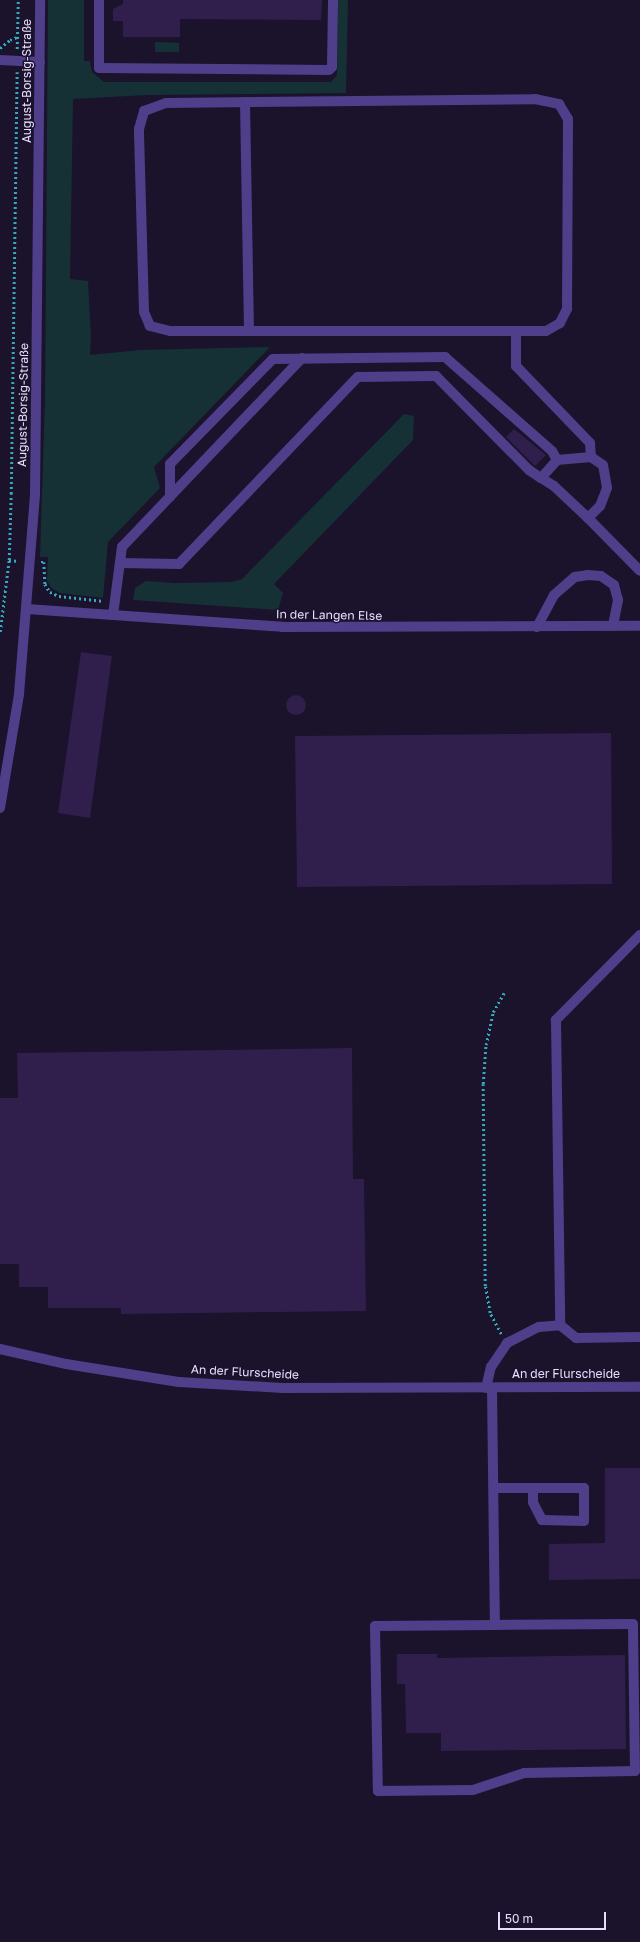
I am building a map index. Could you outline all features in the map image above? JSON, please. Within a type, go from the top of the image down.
[{"type":"street","name":"August-Borsig-Straße","points":[[0,808],[19,694],[28,609],[35,494],[40,0]]},
{"type":"street","points":[[99,0],[99,68],[329,70],[332,68],[333,0]]},
{"type":"street","points":[[0,60],[40,62]]},
{"type":"street","points":[[535,99],[559,104],[568,119],[567,309],[560,323],[546,331],[170,331],[150,326],[144,312],[139,129],[144,111],[166,103],[245,102],[535,99]]},
{"type":"street","points":[[245,102],[249,331]]},
{"type":"street","points":[[516,331],[516,366],[590,443],[591,458]]},
{"type":"street","points":[[170,497],[170,464],[273,359],[445,357],[552,451],[557,460]]},
{"type":"street","points":[[114,615],[122,547],[302,358]]},
{"type":"street","points":[[120,563],[179,564],[358,376],[436,376],[529,470],[554,486],[640,571]]},
{"type":"street","points":[[541,478],[557,460],[591,458],[603,465],[607,488],[600,506],[588,518]]},
{"type":"street","points":[[537,627],[554,595],[575,577],[588,575],[601,576],[614,585],[618,600],[613,626]]},
{"type":"street","name":"In der Langen Else","points":[[28,609],[282,627],[635,626]]},
{"type":"street","points":[[560,1325],[556,1020],[640,935]]},
{"type":"street","points":[[495,1625],[494,1488],[489,1388],[491,1367],[507,1343],[540,1328],[560,1325],[576,1338],[640,1337]]},
{"type":"street","name":"An der Flurscheide","points":[[0,1349],[73,1365],[179,1382],[283,1388],[640,1387]]},
{"type":"street","points":[[494,1488],[533,1488],[584,1488],[584,1521],[542,1520],[533,1502],[533,1488]]},
{"type":"street","points":[[633,1624],[634,1771],[524,1772],[473,1790],[378,1791],[375,1626],[495,1625],[633,1624]]},
{"type":"path","points":[[0,632],[9,560],[18,0]]},
{"type":"path","points":[[0,49],[10,40],[17,37]]},
{"type":"path","points":[[9,560],[44,562],[45,584],[50,592],[59,596],[115,602]]},
{"type":"path","points":[[504,993],[493,1012],[486,1045],[483,1084],[484,1259],[489,1307],[507,1343]]},
{"type":"green space","points":[[48,0],[84,0],[84,61],[90,61],[92,72],[104,82],[331,82],[337,75],[338,0],[348,0],[346,93],[147,95],[73,99],[70,279],[88,281],[91,336],[90,355],[140,350],[270,347],[154,467],[160,488],[108,542],[103,598],[60,593],[51,588],[47,580],[48,557],[40,557],[45,400]]},
{"type":"green space","points":[[155,42],[179,43],[179,52],[155,52]]},
{"type":"green space","points":[[404,414],[414,416],[413,440],[274,584],[283,593],[278,610],[133,600],[135,588],[146,581],[175,583],[232,582],[242,579]]},
{"type":"building","points":[[123,0],[322,0],[321,20],[180,19],[180,37],[123,37],[123,21],[113,21],[113,9],[123,4]]},
{"type":"building","points":[[514,429],[546,455],[535,466],[506,437]]},
{"type":"building","points":[[81,652],[112,656],[90,818],[58,813]]},
{"type":"building","points":[[296,695],[303,698],[306,705],[303,712],[296,715],[289,712],[286,705],[289,698]]},
{"type":"building","points":[[611,733],[612,884],[297,887],[295,736]]},
{"type":"building","points":[[352,1048],[353,1179],[364,1179],[366,1311],[121,1314],[121,1308],[48,1308],[48,1287],[19,1287],[19,1264],[0,1264],[0,1098],[18,1098],[17,1053]]},
{"type":"building","points":[[605,1468],[640,1468],[640,1579],[549,1580],[549,1544],[605,1543]]},
{"type":"building","points":[[397,1654],[437,1654],[437,1658],[625,1655],[626,1749],[441,1751],[441,1733],[406,1733],[405,1684],[397,1684]]}]
